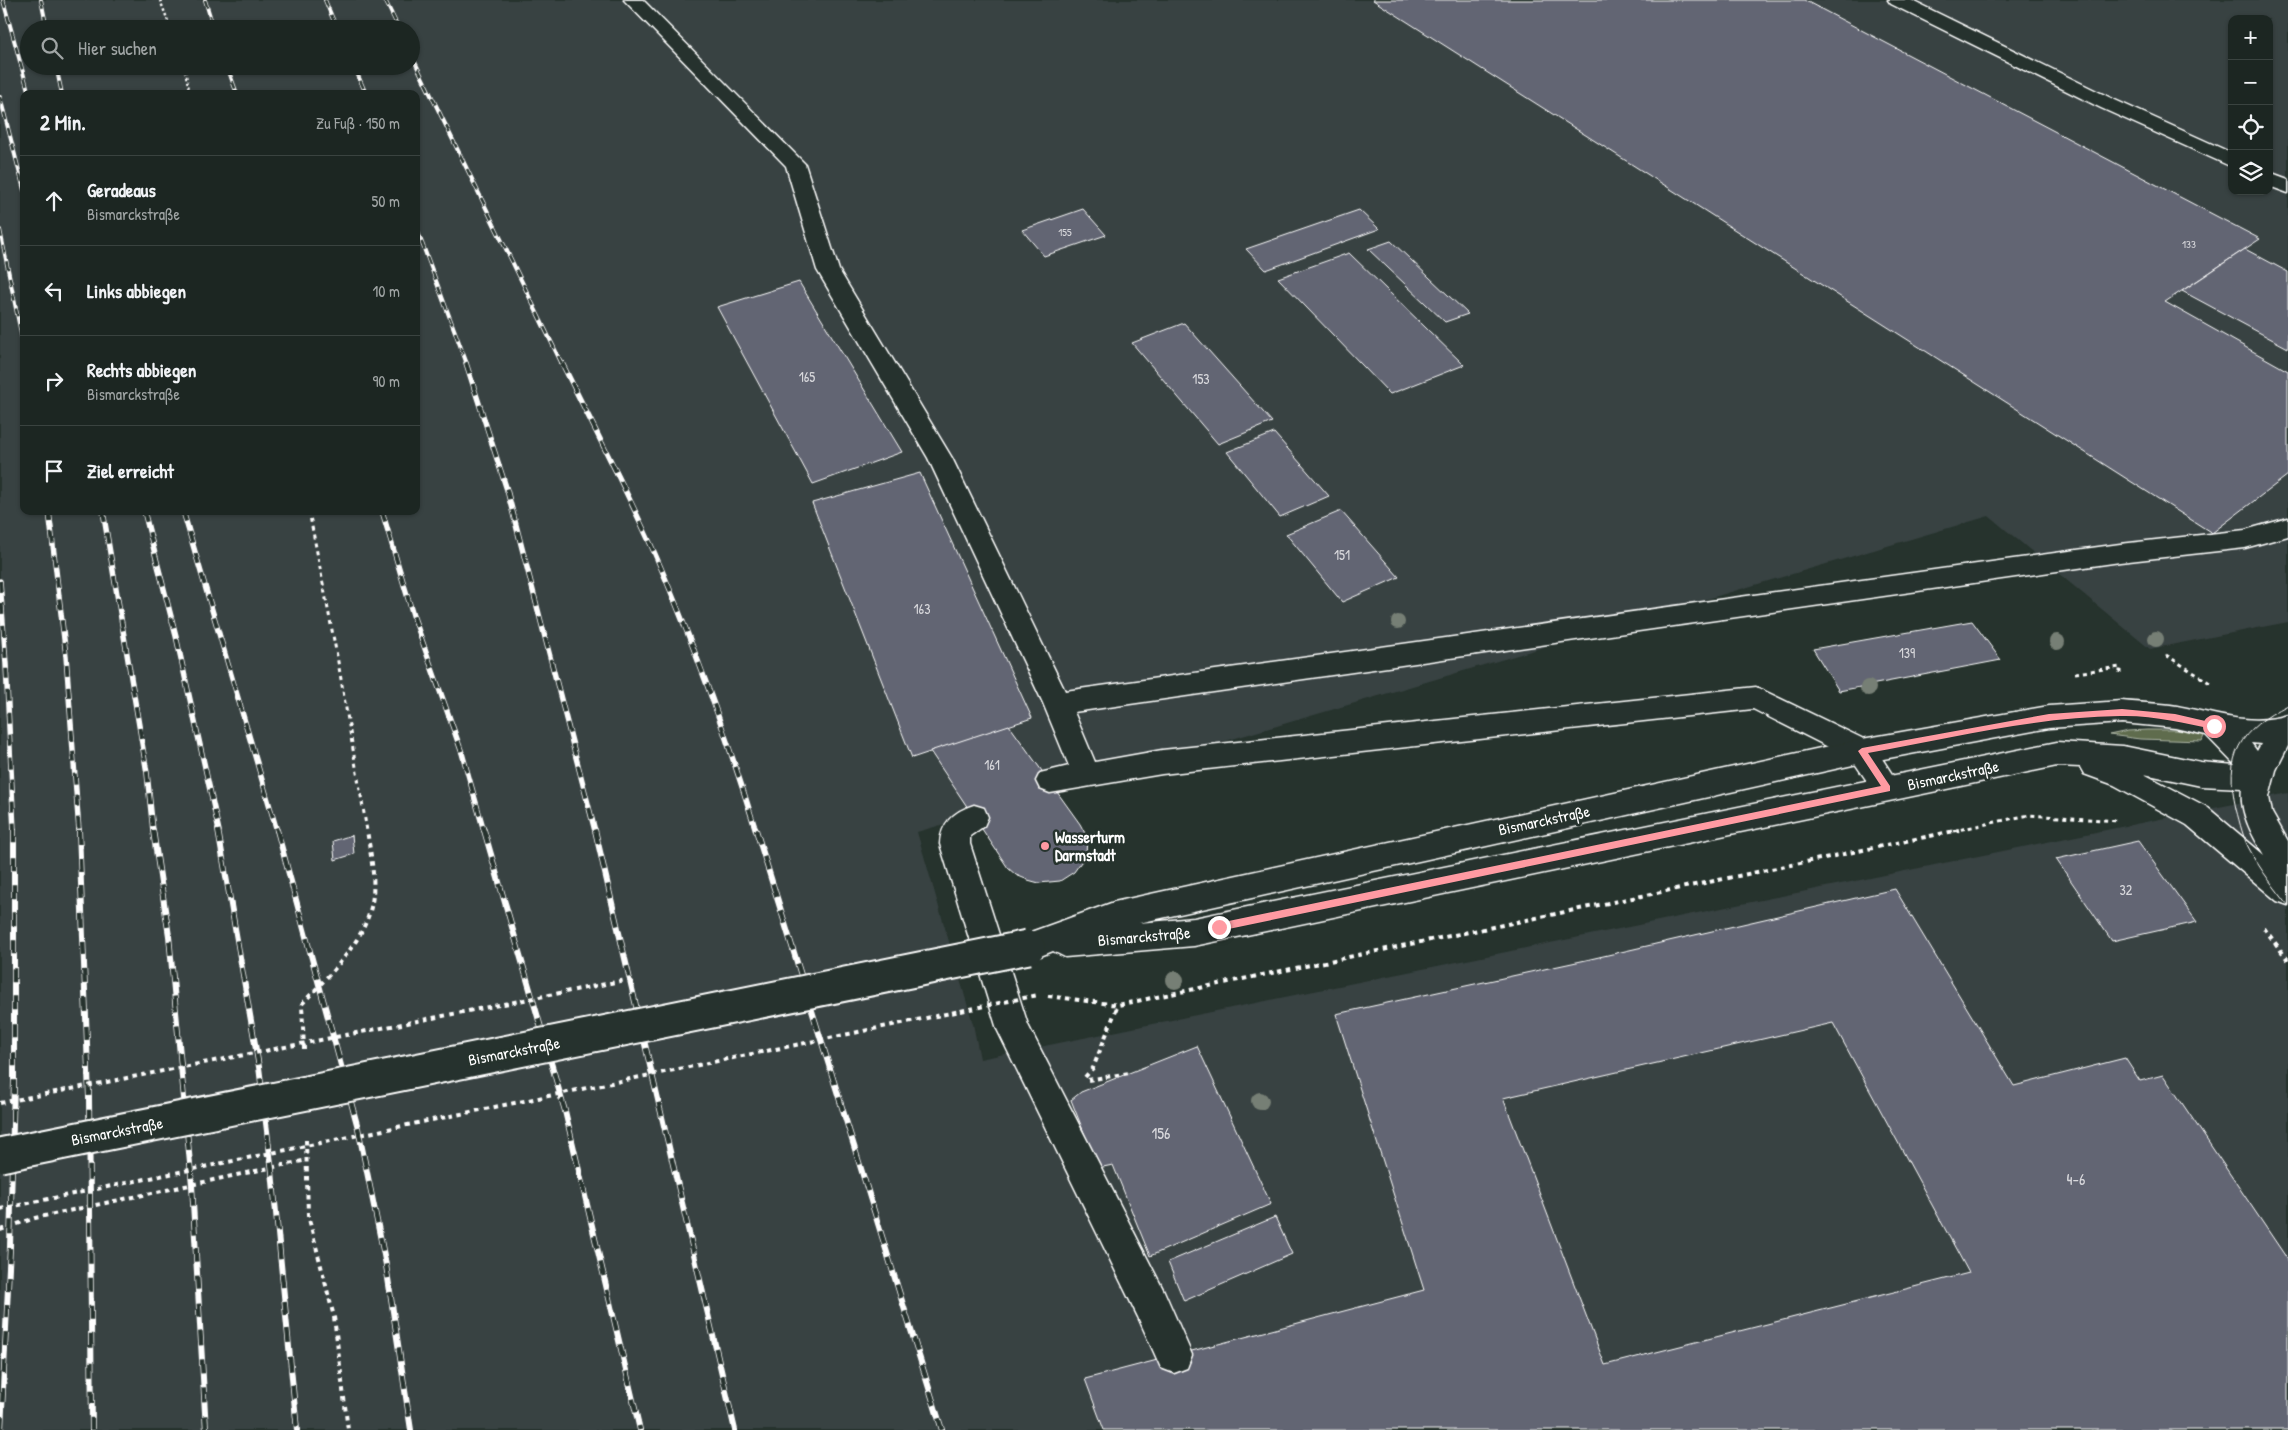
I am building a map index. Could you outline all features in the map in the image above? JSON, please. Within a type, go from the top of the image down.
[{"type":"main road","points":[[633,0],[795,164],[828,270],[940,458],[1057,703],[1087,775]]},
{"type":"main road","points":[[1897,0],[2108,104],[2228,159]]},
{"type":"main road","points":[[2273,180],[2288,186]]},
{"type":"main road","points":[[1057,703],[2120,553],[2245,539],[2288,527]]},
{"type":"main road","points":[[1050,781],[1162,762],[1756,698],[1862,751],[1887,788]]},
{"type":"main road","name":"Bismarckstraße","points":[[1028,946],[1114,915],[1862,751],[2049,717],[2122,712],[2175,717],[2250,733],[2286,728]]},
{"type":"main road","name":"Bismarckstraße","points":[[2214,726],[2238,748],[2260,776]]},
{"type":"main road","name":"Bismarckstraße","points":[[2260,776],[2286,728]]},
{"type":"main road","points":[[2057,754],[2124,777],[2197,816],[2288,892]]},
{"type":"main road","name":"Bismarckstraße","points":[[0,1155],[1028,946],[1210,929],[2057,754],[2123,758],[2201,774],[2232,777],[2260,776]]},
{"type":"main road","points":[[2260,776],[2254,798],[2263,824],[2288,866]]},
{"type":"main road","points":[[974,817],[963,823],[955,835],[955,844],[966,874],[1013,1029],[1147,1296],[1174,1355]]},
{"type":"path","points":[[160,0],[168,20]]},
{"type":"path","points":[[186,75],[189,90]]},
{"type":"path","points":[[304,1053],[302,1004],[342,960],[360,932],[371,907],[374,892],[365,820],[342,678],[310,515]]},
{"type":"path","points":[[2166,655],[2211,684]]},
{"type":"path","points":[[0,1209],[1038,995],[1118,1005],[2029,815],[2125,821]]},
{"type":"path","points":[[2263,927],[2288,960]]},
{"type":"path","points":[[0,1103],[637,978]]},
{"type":"path","points":[[1118,1005],[1093,1068],[1081,1082],[1130,1073]]},
{"type":"path","points":[[306,1131],[308,1215],[334,1317],[348,1430]]},
{"type":"path","points":[[0,1230],[35,1218],[307,1160]]},
{"type":"shaded area","points":[[0,0],[2288,0],[2288,622],[2150,649],[1989,516],[917,832],[973,1024],[980,1059],[2288,793],[2288,1430],[0,1430]]},
{"type":"green space","points":[[2147,730],[2205,733],[2202,741],[2140,739],[2109,735]]},
{"type":"building","points":[[1373,0],[1804,0],[2260,239],[2165,302],[2288,371],[2288,475],[2212,533]]},
{"type":"building","points":[[1083,209],[1106,235],[1044,256],[1022,230]]},
{"type":"building","points":[[1359,210],[1379,229],[1266,270],[1246,249]]},
{"type":"building","points":[[1391,241],[1468,314],[1445,322],[1368,249]]},
{"type":"building","points":[[2245,249],[2288,272],[2288,348],[2182,291]]},
{"type":"building","points":[[1349,253],[1464,365],[1390,394],[1278,278]]},
{"type":"building","points":[[799,282],[902,452],[813,484],[717,307]]},
{"type":"building","points":[[1184,323],[1272,422],[1218,444],[1132,343]]},
{"type":"building","points":[[1274,433],[1329,496],[1280,517],[1227,452]]},
{"type":"building","points":[[920,473],[1032,718],[912,758],[812,503]]},
{"type":"building","points":[[1341,511],[1399,577],[1342,602],[1286,534]]},
{"type":"building","points":[[1972,621],[2001,660],[1839,691],[1813,649]]},
{"type":"building","points":[[1009,725],[1080,824],[1087,837],[1086,855],[1074,872],[1060,881],[1039,883],[1016,875],[1008,868],[930,751]]},
{"type":"building","points":[[352,835],[354,854],[335,860],[333,841]]},
{"type":"building","points":[[2138,841],[2197,922],[2112,941],[2056,859]]},
{"type":"building","points":[[1895,889],[2014,1086],[2125,1058],[2140,1081],[2163,1075],[2288,1260],[2288,1430],[1104,1430],[1085,1379],[1424,1290],[1336,1014],[1586,960]],"holes":[[[1833,1023],[1969,1273],[1605,1365],[1503,1098]]]},
{"type":"building","points":[[1197,1046],[1271,1204],[1150,1256],[1113,1165],[1098,1168],[1071,1100],[1081,1092]]},
{"type":"building","points":[[1275,1217],[1292,1254],[1184,1301],[1168,1262]]},
{"type":"tram line","points":[[2288,705],[2271,714],[2247,735],[2239,746],[2234,759],[2232,773],[2236,809],[2248,847],[2259,866],[2288,905]]},
{"type":"railway","points":[[3,0],[20,61]]},
{"type":"railway","points":[[41,0],[45,20]]},
{"type":"railway","points":[[205,0],[211,20]]},
{"type":"railway","points":[[325,0],[333,20]]},
{"type":"railway","points":[[385,0],[395,20]]},
{"type":"railway","points":[[420,72],[562,364]]},
{"type":"railway","points":[[24,75],[28,90]]},
{"type":"railway","points":[[58,75],[61,90]]},
{"type":"railway","points":[[230,75],[236,90]]},
{"type":"railway","points":[[358,75],[364,90]]},
{"type":"railway","points":[[0,97],[20,174]]},
{"type":"railway","points":[[0,230],[20,328]]},
{"type":"railway","points":[[420,238],[467,364]]},
{"type":"railway","points":[[466,363],[507,490],[595,831]]},
{"type":"railway","points":[[562,363],[655,554],[709,691],[756,831]]},
{"type":"railway","points":[[49,515],[66,656],[79,831]]},
{"type":"railway","points":[[104,515],[147,773],[153,831]]},
{"type":"railway","points":[[145,515],[176,636],[219,831]]},
{"type":"railway","points":[[184,515],[277,831]]},
{"type":"railway","points":[[383,515],[413,615],[462,753],[484,831]]},
{"type":"railway","points":[[0,581],[14,831]]},
{"type":"railway","points":[[79,830],[89,1097],[92,1430]]},
{"type":"railway","points":[[153,830],[169,936],[192,1185],[206,1430]]},
{"type":"railway","points":[[218,830],[259,1067],[272,1171],[297,1430]]},
{"type":"railway","points":[[277,830],[358,1128],[386,1265],[411,1430]]},
{"type":"railway","points":[[484,830],[565,1111],[640,1430]]},
{"type":"railway","points":[[595,830],[735,1430]]},
{"type":"railway","points":[[756,830],[942,1430]]},
{"type":"railway","points":[[1,1430],[10,1247],[14,1081],[14,831]]},
{"type":"place","name":"Wasserturm Darmstadt","points":[[1045,846]]},
{"type":"route","points":[[1219,927],[1887,788],[1862,751],[2049,717],[2122,712],[2175,717],[2214,726]]}]
